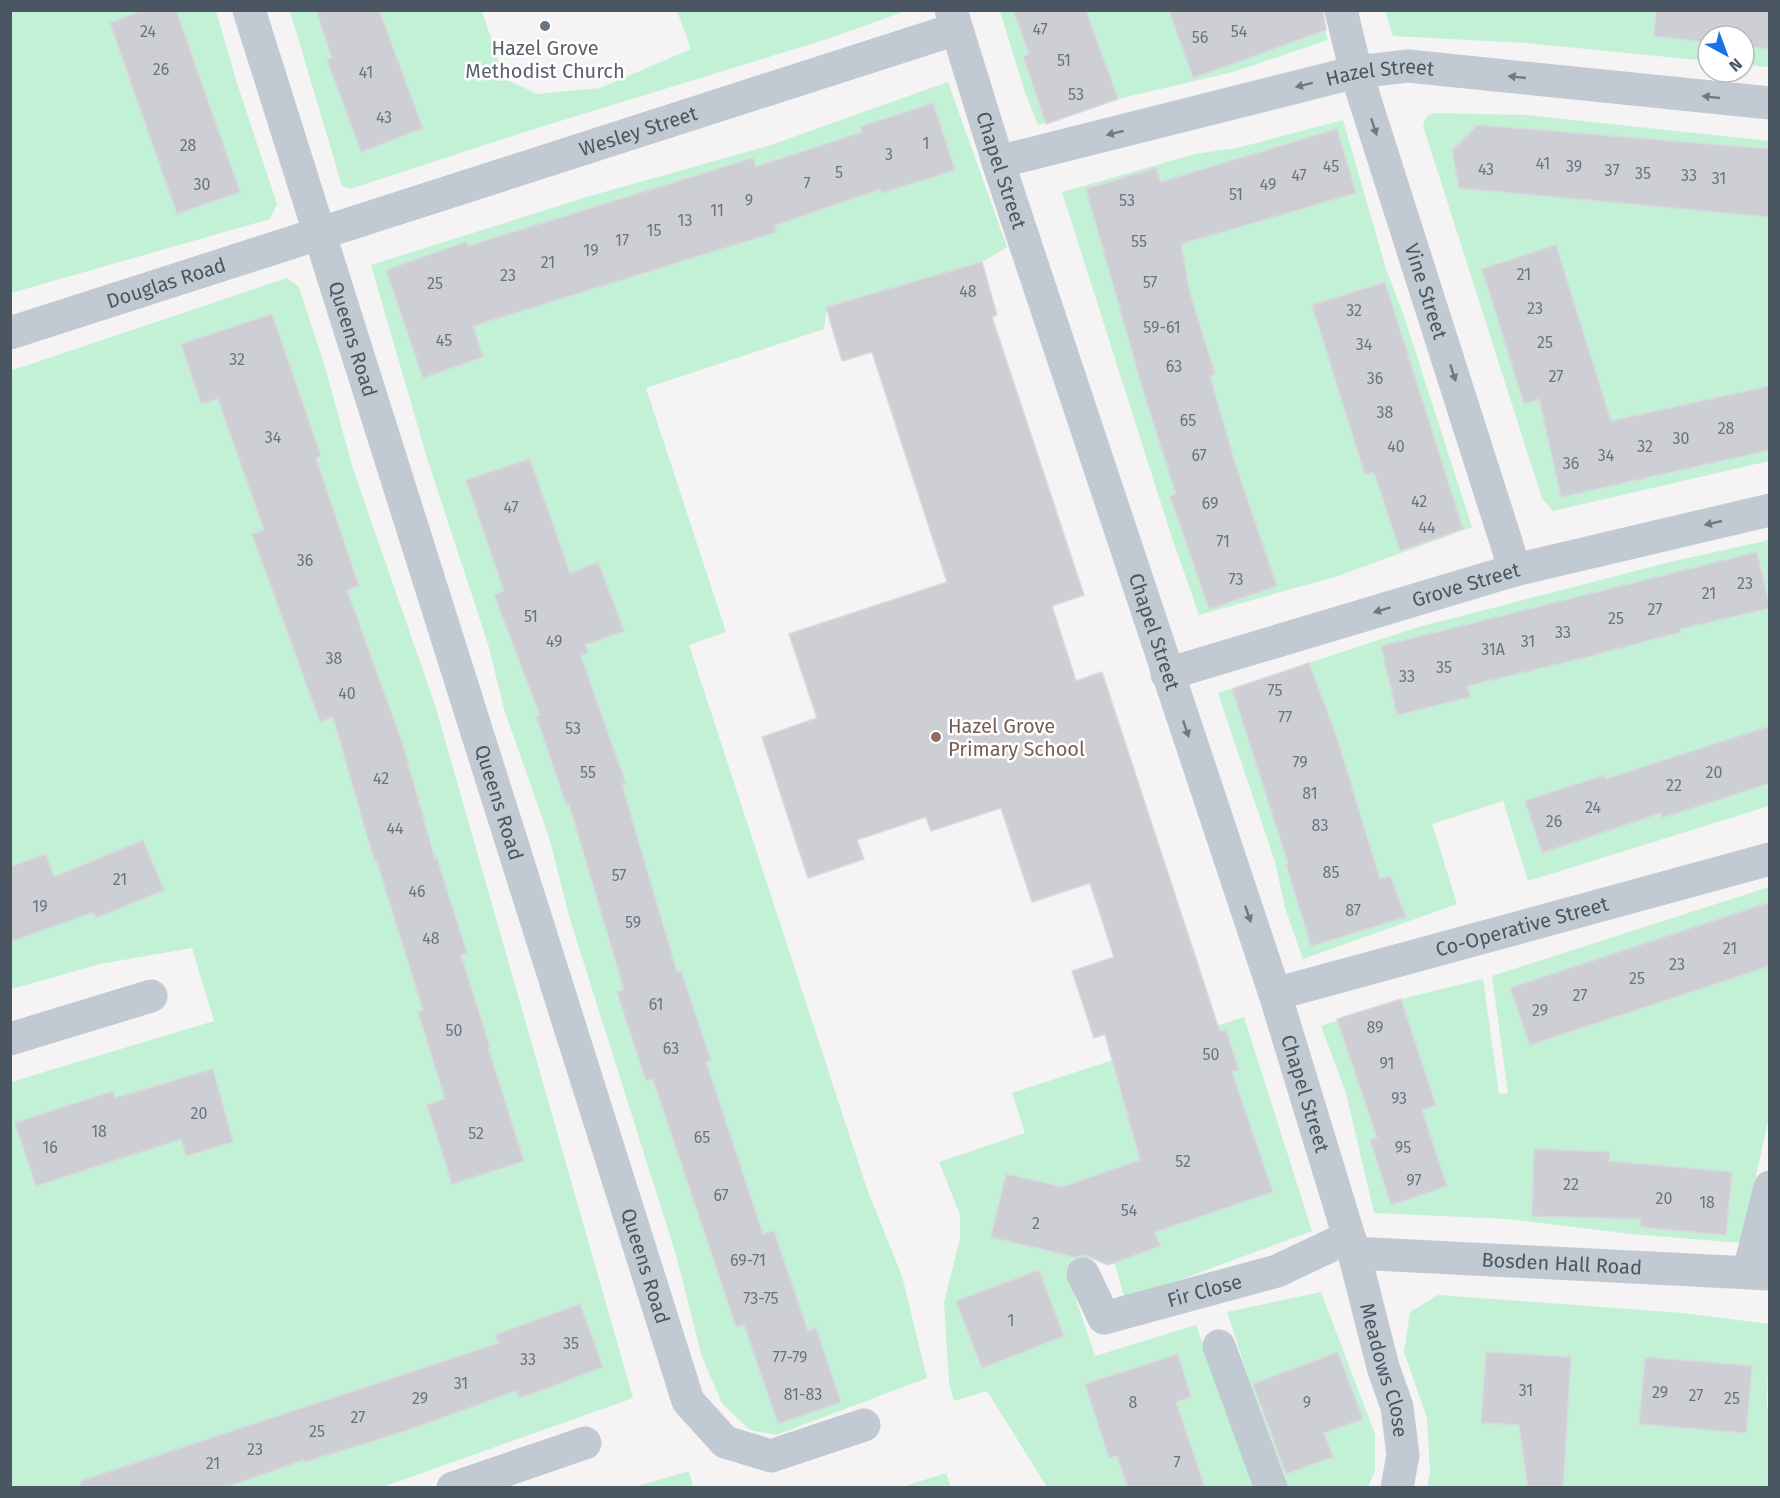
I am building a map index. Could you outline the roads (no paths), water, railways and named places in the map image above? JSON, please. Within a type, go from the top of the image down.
[{"type":"street","name":"Queens Road","points":[[249,10],[687,1401],[725,1442],[771,1455],[864,1425]]},
{"type":"street","name":"Vine Street","points":[[1341,10],[1356,72],[1515,570]]},
{"type":"street","name":"Wesley Street","points":[[320,231],[954,20]]},
{"type":"street","name":"Chapel Street","points":[[954,20],[998,162],[1275,994],[1352,1245]]},
{"type":"street","name":"Hazel Street","points":[[998,162],[1356,72],[1408,66],[1770,103]]},
{"type":"street","name":"Douglas Road","points":[[10,333],[320,231]]},
{"type":"street","name":"Grove Street","points":[[1167,674],[1515,570],[1770,510]]},
{"type":"street","name":"Co-Operative Street","points":[[1275,994],[1770,859]]},
{"type":"street","points":[[10,1039],[151,996]]},
{"type":"street","points":[[1759,1272],[1770,1186]]},
{"type":"street","name":"Bosden Hall Road","points":[[1352,1245],[1759,1272]]},
{"type":"street","name":"Fir Close","points":[[1083,1274],[1104,1318],[1277,1270],[1352,1245]]},
{"type":"street","name":"Meadows Close","points":[[1352,1245],[1383,1367],[1397,1407],[1403,1455],[1397,1488]]},
{"type":"street","points":[[1219,1346],[1271,1488]]},
{"type":"street","points":[[453,1488],[585,1443]]},
{"type":"place","name":"Hazel Grove Methodist Church","points":[[545,26]]},
{"type":"place","name":"Hazel Grove Primary School","points":[[936,737]]}]
